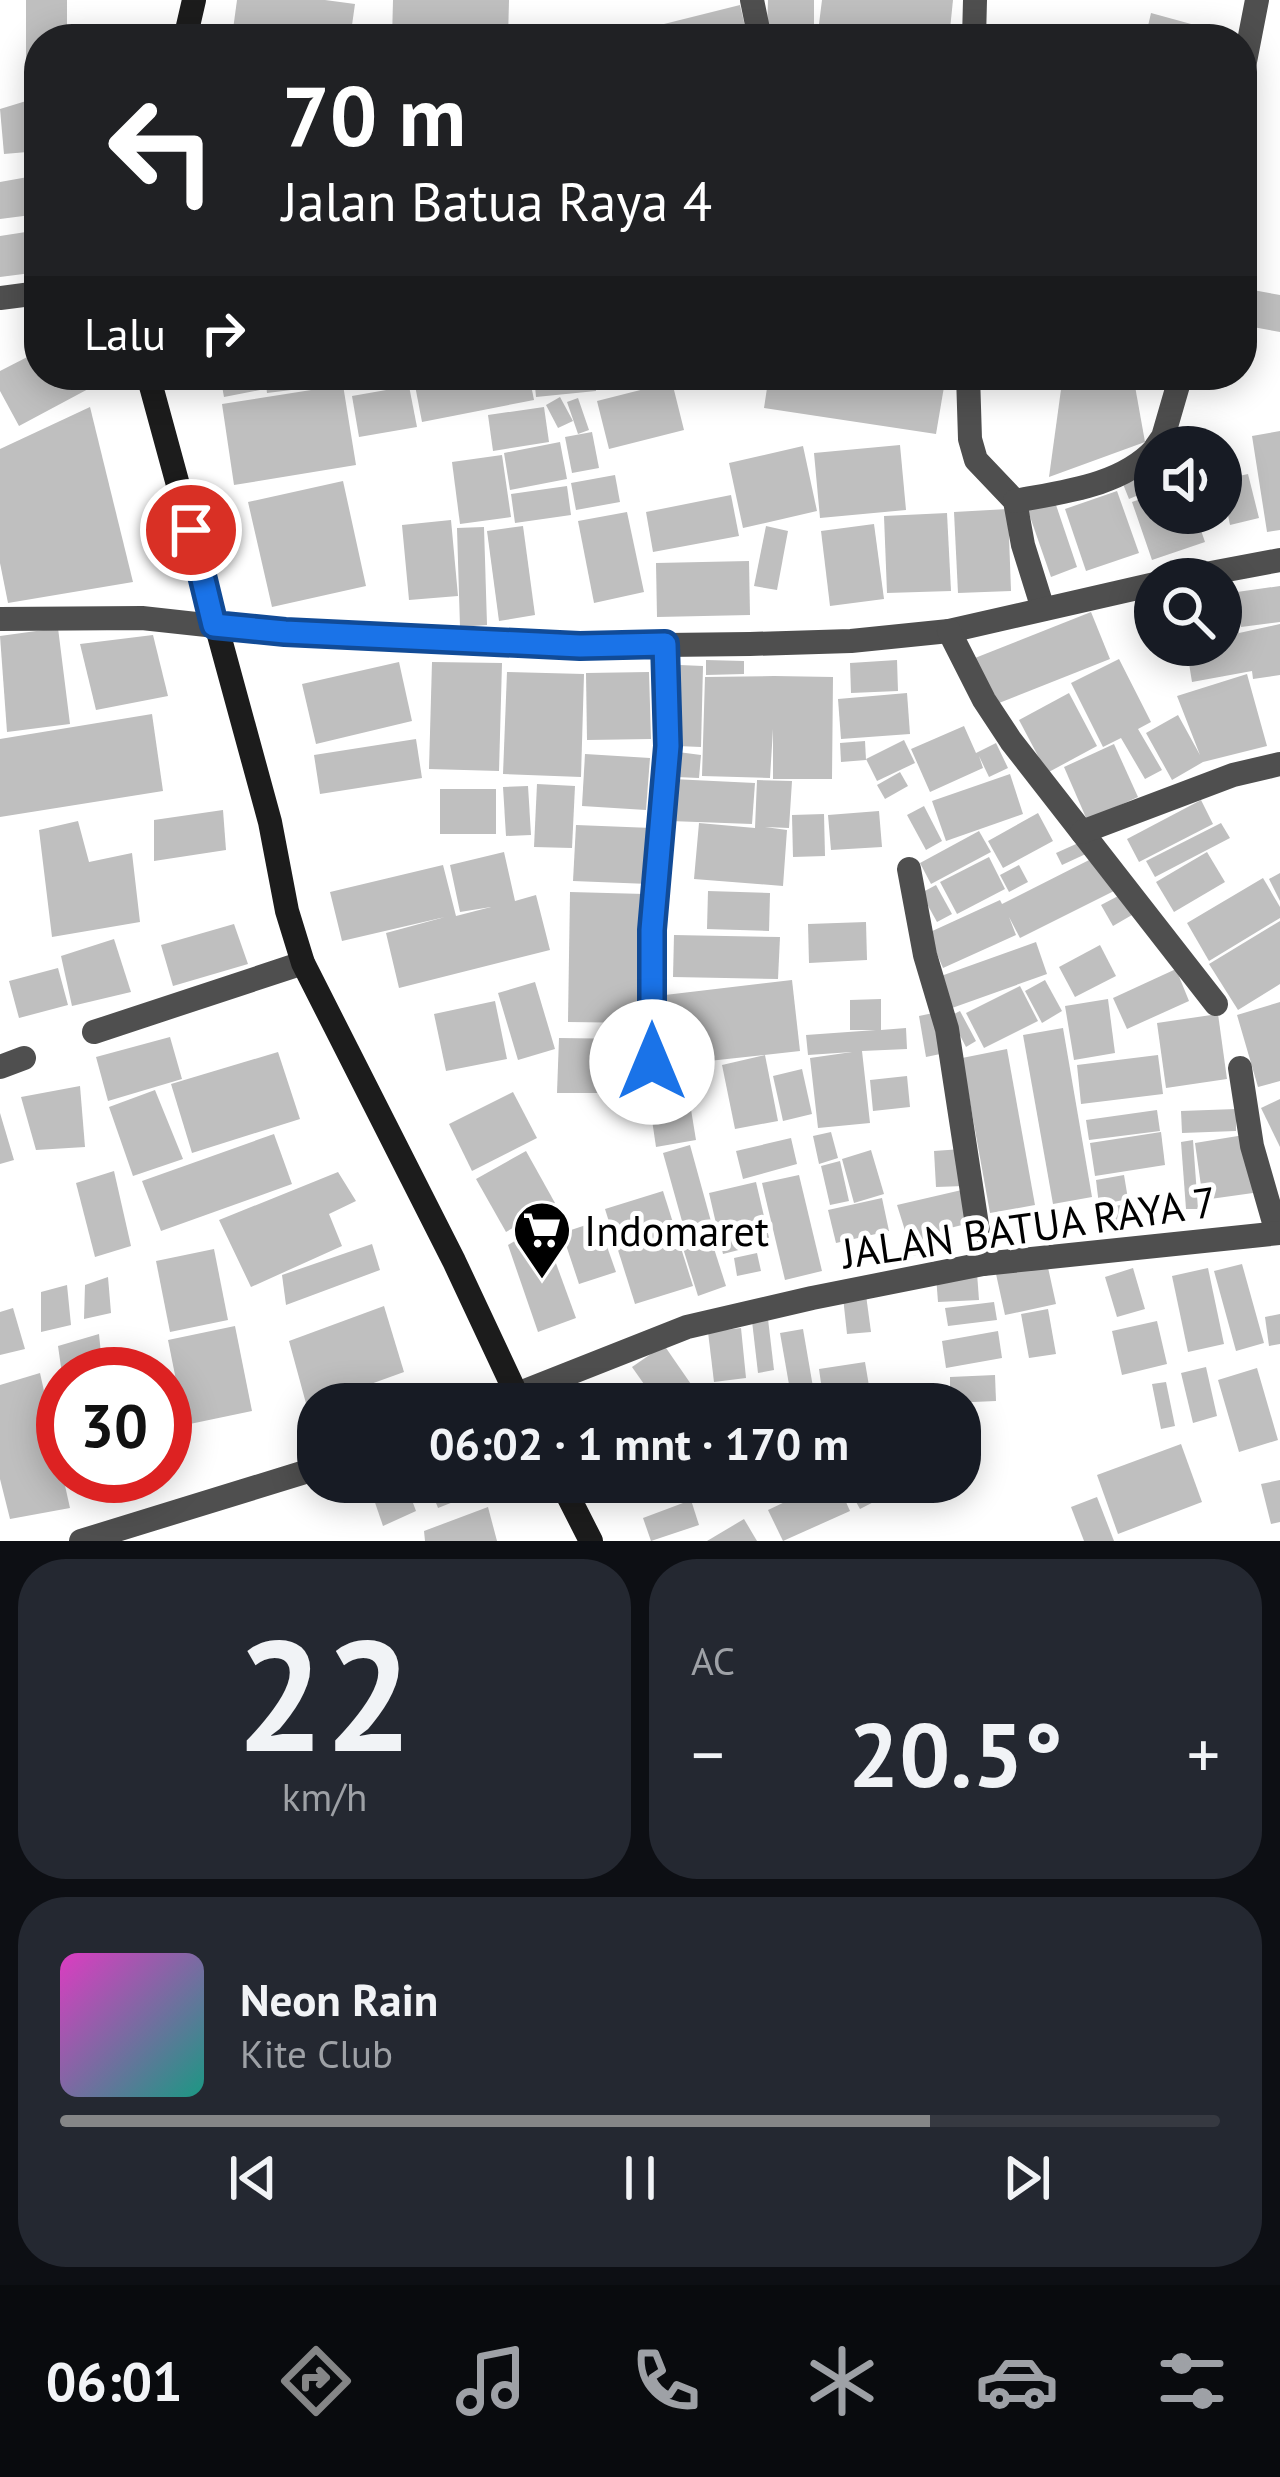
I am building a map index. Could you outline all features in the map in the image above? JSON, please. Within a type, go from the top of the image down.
[{"type":"main road","points":[[152,390],[270,822],[287,911],[303,963],[454,1261],[503,1383]]},
{"type":"main road","points":[[572,1503],[591,1541]]},
{"type":"street","points":[[968,390],[970,439],[976,460],[1015,501],[1043,609]]},
{"type":"street","points":[[1166,426],[1177,390]]},
{"type":"street","points":[[1015,501],[1106,479],[1134,467]]},
{"type":"street","points":[[1242,567],[1280,560]]},
{"type":"street","points":[[0,619],[142,618],[580,646],[851,641],[949,631],[1134,589]]},
{"type":"street","points":[[949,631],[993,714],[1216,1004]]},
{"type":"street","points":[[652,1062],[652,930],[668,746],[665,644]]},
{"type":"street","points":[[1082,832],[1233,775],[1280,764]]},
{"type":"street","points":[[909,869],[947,1029],[982,1264]]},
{"type":"street","points":[[94,1032],[303,963]]},
{"type":"street","points":[[1240,1068],[1252,1145],[1279,1233]]},
{"type":"street","name":"JALAN BATUA RAYA 7","points":[[553,1383],[687,1327],[982,1264],[1279,1233]]},
{"type":"street","points":[[81,1541],[297,1474]]},
{"type":"building","points":[[26,0],[67,0],[67,24],[26,24]]},
{"type":"building","points":[[237,0],[355,4],[352,24],[234,24]]},
{"type":"building","points":[[393,0],[509,0],[508,24],[392,24]]},
{"type":"building","points":[[768,0],[814,0],[814,24],[767,24]]},
{"type":"building","points":[[822,0],[953,0],[951,24],[819,24]]},
{"type":"building","points":[[740,5],[744,24],[664,24]]},
{"type":"building","points":[[1151,13],[1191,24],[1148,24]]},
{"type":"building","points":[[24,102],[24,152],[4,154],[0,109]]},
{"type":"building","points":[[24,178],[24,216],[0,219],[0,182]]},
{"type":"building","points":[[24,232],[24,274],[0,277],[0,236]]},
{"type":"building","points":[[1257,291],[1280,295],[1280,332],[1257,328]]},
{"type":"building","points":[[24,359],[24,390],[86,390],[19,426],[0,391],[0,371]]},
{"type":"building","points":[[223,390],[260,390],[224,397]]},
{"type":"building","points":[[311,390],[344,390],[356,465],[234,485],[222,404]]},
{"type":"building","points":[[410,390],[417,427],[359,437],[352,396]]},
{"type":"building","points":[[416,390],[532,390],[534,400],[422,422]]},
{"type":"building","points":[[535,390],[596,391],[536,397]]},
{"type":"building","points":[[640,390],[674,390],[684,430],[609,449],[597,401]]},
{"type":"building","points":[[767,390],[943,390],[936,434],[764,408]]},
{"type":"building","points":[[1061,390],[1136,390],[1142,426],[1134,426],[1134,446],[1049,477]]},
{"type":"building","points":[[560,397],[573,421],[558,428],[546,405]]},
{"type":"building","points":[[578,398],[589,430],[578,434],[567,402]]},
{"type":"building","points":[[90,407],[133,582],[8,603],[0,563],[0,449]]},
{"type":"building","points":[[544,407],[549,442],[493,451],[488,415]]},
{"type":"building","points":[[1280,431],[1280,530],[1267,532],[1252,436]]},
{"type":"building","points":[[592,432],[599,468],[572,473],[565,437]]},
{"type":"building","points":[[560,442],[567,479],[510,490],[504,453]]},
{"type":"building","points":[[900,445],[906,510],[820,518],[814,453]]},
{"type":"building","points":[[803,446],[817,511],[743,528],[729,463]]},
{"type":"building","points":[[502,455],[511,517],[460,524],[452,462]]},
{"type":"building","points":[[1248,474],[1259,518],[1242,522],[1242,475]]},
{"type":"building","points":[[615,475],[620,502],[576,510],[571,483]]},
{"type":"building","points":[[1134,480],[1134,497],[1129,499],[1123,484]]},
{"type":"building","points":[[343,481],[366,586],[272,607],[248,502]]},
{"type":"building","points":[[567,486],[571,515],[515,523],[511,494]]},
{"type":"building","points":[[1117,491],[1139,553],[1086,571],[1065,509]]},
{"type":"building","points":[[731,495],[739,536],[653,552],[646,512]]},
{"type":"building","points":[[1054,499],[1077,567],[1051,577],[1027,508]]},
{"type":"building","points":[[1008,509],[1011,591],[958,593],[954,512]]},
{"type":"building","points":[[627,512],[644,592],[594,603],[578,521]]},
{"type":"building","points":[[947,513],[951,591],[887,593],[884,516]]},
{"type":"building","points":[[451,520],[458,596],[409,600],[402,525]]},
{"type":"building","points":[[874,524],[884,599],[830,606],[821,531]]},
{"type":"building","points":[[523,526],[535,615],[499,621],[487,531]]},
{"type":"building","points":[[766,526],[788,531],[777,590],[754,586]]},
{"type":"building","points":[[484,527],[487,625],[460,627],[457,528]]},
{"type":"building","points":[[1143,534],[1202,534],[1205,542],[1151,558]]},
{"type":"building","points":[[749,561],[750,615],[657,617],[656,563]]},
{"type":"building","points":[[1280,586],[1280,622],[1242,627],[1242,591]]},
{"type":"building","points":[[1091,612],[1110,659],[994,705],[975,658]]},
{"type":"building","points":[[1280,624],[1280,675],[1253,679],[1252,671],[1192,682],[1189,666],[1242,666],[1242,632]]},
{"type":"building","points":[[58,628],[70,724],[7,732],[0,636]]},
{"type":"building","points":[[153,635],[168,696],[96,710],[80,644]]},
{"type":"building","points":[[1119,659],[1151,722],[1138,729],[1162,770],[1145,779],[1121,738],[1103,747],[1071,683]]},
{"type":"building","points":[[706,660],[744,661],[744,674],[706,675]]},
{"type":"building","points":[[897,660],[898,691],[851,693],[850,663]]},
{"type":"building","points":[[399,662],[412,721],[316,744],[302,684]]},
{"type":"building","points":[[432,662],[502,663],[499,771],[429,769]]},
{"type":"building","points":[[680,665],[703,666],[701,747],[677,746]]},
{"type":"building","points":[[507,672],[584,674],[581,777],[503,774]]},
{"type":"building","points":[[649,672],[651,739],[587,740],[586,673]]},
{"type":"building","points":[[1247,674],[1267,746],[1203,762],[1172,780],[1146,733],[1178,715],[1200,755],[1177,696]]},
{"type":"building","points":[[705,677],[833,677],[832,779],[773,779],[773,729],[770,778],[702,776]]},
{"type":"building","points":[[907,693],[910,734],[841,739],[838,699]]},
{"type":"building","points":[[1069,693],[1097,746],[1047,773],[1019,720]]},
{"type":"building","points":[[152,714],[163,791],[0,817],[0,739]]},
{"type":"building","points":[[964,726],[976,753],[996,743],[1008,768],[989,777],[979,756],[983,768],[930,792],[911,749]]},
{"type":"building","points":[[416,739],[422,778],[320,794],[314,755]]},
{"type":"building","points":[[904,740],[915,763],[877,781],[866,759]]},
{"type":"building","points":[[865,741],[866,760],[841,762],[840,743]]},
{"type":"building","points":[[1114,744],[1138,797],[1087,820],[1064,767]]},
{"type":"building","points":[[678,752],[701,755],[699,778],[676,777]]},
{"type":"building","points":[[585,754],[650,758],[646,810],[582,806]]},
{"type":"building","points":[[900,772],[908,786],[885,799],[877,785]]},
{"type":"building","points":[[1010,774],[1023,814],[946,841],[932,801]]},
{"type":"building","points":[[672,779],[755,783],[752,824],[670,821]]},
{"type":"building","points":[[757,780],[792,781],[789,828],[765,827],[787,830],[783,886],[694,879],[699,823],[755,828]]},
{"type":"building","points":[[537,784],[575,786],[572,848],[534,847]]},
{"type":"building","points":[[528,786],[531,835],[506,836],[503,787]]},
{"type":"building","points":[[440,789],[496,789],[496,834],[440,834]]},
{"type":"building","points":[[1201,800],[1213,824],[1139,862],[1127,839]]},
{"type":"building","points":[[924,806],[942,841],[926,850],[907,815]]},
{"type":"building","points":[[223,810],[226,850],[154,861],[154,820]]},
{"type":"building","points":[[879,811],[882,847],[831,850],[828,815]]},
{"type":"building","points":[[1038,813],[1053,841],[1003,868],[988,841]]},
{"type":"building","points":[[824,814],[825,856],[793,857],[792,815]]},
{"type":"building","points":[[78,821],[89,862],[132,853],[140,922],[52,937],[39,830]]},
{"type":"building","points":[[1221,823],[1230,838],[1155,877],[1146,861]]},
{"type":"building","points":[[576,825],[652,828],[649,884],[573,881]]},
{"type":"building","points":[[979,831],[991,852],[931,884],[920,863]]},
{"type":"building","points":[[1085,840],[1090,852],[1062,865],[1056,853]]},
{"type":"building","points":[[504,852],[515,901],[536,895],[550,950],[399,988],[386,933],[445,917],[342,941],[330,892],[443,865],[456,916],[491,907],[460,912],[450,865]]},
{"type":"building","points":[[1207,852],[1225,882],[1174,912],[1156,882]]},
{"type":"building","points":[[1097,856],[1114,891],[1020,938],[1009,917],[1016,935],[943,968],[928,933],[1000,900],[1002,904]]},
{"type":"building","points":[[989,857],[1005,889],[957,914],[940,882]]},
{"type":"building","points":[[1019,865],[1028,882],[1009,892],[1000,875]]},
{"type":"building","points":[[1280,873],[1280,901],[1269,879]]},
{"type":"building","points":[[1263,878],[1280,907],[1280,918],[1209,961],[1187,923]]},
{"type":"building","points":[[936,885],[952,914],[937,922],[921,893]]},
{"type":"building","points":[[708,891],[770,893],[769,931],[707,929]]},
{"type":"building","points":[[570,892],[645,894],[642,1023],[568,1022]]},
{"type":"building","points":[[1120,895],[1132,915],[1113,926],[1101,905]]},
{"type":"building","points":[[1280,921],[1280,984],[1238,1010],[1209,964]]},
{"type":"building","points":[[866,922],[867,960],[809,963],[808,924]]},
{"type":"building","points":[[234,924],[248,964],[173,986],[161,945]]},
{"type":"building","points":[[674,935],[780,937],[778,979],[673,977]]},
{"type":"building","points":[[114,939],[131,992],[72,1006],[61,956]]},
{"type":"building","points":[[1036,942],[1047,974],[952,1008],[941,976]]},
{"type":"building","points":[[1100,945],[1116,976],[1075,997],[1059,967]]},
{"type":"building","points":[[58,968],[68,1005],[19,1018],[9,981]]},
{"type":"building","points":[[1176,969],[1189,1001],[1127,1029],[1113,998]]},
{"type":"building","points":[[792,980],[800,1051],[672,1065],[665,995]]},
{"type":"building","points":[[1045,980],[1062,1011],[1042,1023],[1025,991]]},
{"type":"building","points":[[535,982],[555,1049],[518,1060],[498,993]]},
{"type":"building","points":[[1020,986],[1038,1021],[984,1048],[966,1013]]},
{"type":"building","points":[[881,999],[881,1030],[906,1028],[907,1049],[862,1051],[870,1123],[818,1128],[810,1058],[852,1052],[808,1055],[806,1035],[876,1030],[850,1030],[850,1000]]},
{"type":"building","points":[[1108,999],[1115,1053],[1074,1060],[1065,1006]]},
{"type":"building","points":[[495,1001],[507,1059],[446,1071],[434,1014]]},
{"type":"building","points":[[1280,1002],[1280,1081],[1258,1087],[1237,1015]]},
{"type":"building","points":[[960,1011],[976,1041],[966,1047],[950,1016]]},
{"type":"building","points":[[938,1012],[945,1053],[926,1057],[919,1016]]},
{"type":"building","points":[[1218,1014],[1227,1079],[1166,1088],[1157,1023]]},
{"type":"building","points":[[1063,1028],[1092,1197],[1053,1204],[1023,1035]]},
{"type":"building","points":[[170,1037],[182,1079],[108,1101],[96,1057]]},
{"type":"building","points":[[559,1038],[632,1039],[631,1093],[557,1093]]},
{"type":"building","points":[[1007,1049],[1035,1205],[990,1213],[962,1058]]},
{"type":"building","points":[[278,1052],[300,1119],[192,1153],[171,1084]]},
{"type":"building","points":[[765,1055],[778,1121],[735,1129],[722,1065]]},
{"type":"building","points":[[1158,1055],[1163,1094],[1081,1104],[1077,1065]]},
{"type":"building","points":[[802,1069],[812,1114],[783,1121],[773,1076]]},
{"type":"building","points":[[907,1076],[910,1107],[873,1111],[870,1080]]},
{"type":"building","points":[[686,1079],[696,1140],[656,1147],[647,1086]]},
{"type":"building","points":[[80,1086],[85,1147],[36,1150],[21,1097]]},
{"type":"building","points":[[155,1090],[183,1159],[133,1176],[109,1107]]},
{"type":"building","points":[[513,1092],[537,1138],[472,1171],[449,1124]]},
{"type":"building","points":[[1280,1099],[1280,1147],[1261,1108]]},
{"type":"building","points":[[1236,1109],[1236,1131],[1182,1133],[1181,1111]]},
{"type":"building","points":[[1157,1110],[1160,1131],[1089,1140],[1086,1120]]},
{"type":"building","points":[[0,1113],[14,1160],[0,1164]]},
{"type":"building","points":[[831,1132],[838,1158],[819,1164],[813,1136]]},
{"type":"building","points":[[1161,1132],[1165,1165],[1095,1176],[1090,1143]]},
{"type":"building","points":[[274,1134],[292,1184],[161,1231],[142,1181]]},
{"type":"building","points":[[1244,1135],[1253,1193],[1203,1200],[1195,1143]]},
{"type":"building","points":[[791,1138],[797,1164],[743,1179],[736,1151]]},
{"type":"building","points":[[1193,1140],[1198,1209],[1186,1209],[1181,1142]]},
{"type":"building","points":[[690,1145],[712,1225],[685,1232],[663,1153]]},
{"type":"building","points":[[962,1149],[964,1186],[936,1187],[934,1151]]},
{"type":"building","points":[[871,1150],[884,1194],[854,1203],[842,1159]]},
{"type":"building","points":[[526,1151],[555,1203],[506,1232],[476,1179]]},
{"type":"building","points":[[840,1161],[849,1201],[830,1205],[821,1166]]},
{"type":"building","points":[[114,1171],[131,1246],[95,1257],[76,1183]]},
{"type":"building","points":[[338,1172],[356,1201],[329,1214],[342,1246],[251,1287],[219,1220]]},
{"type":"building","points":[[799,1175],[822,1271],[785,1280],[762,1183]]},
{"type":"building","points":[[1124,1175],[1128,1199],[1099,1205],[1096,1180]]},
{"type":"building","points":[[756,1182],[770,1242],[723,1254],[709,1193]]},
{"type":"building","points":[[966,1189],[974,1222],[950,1228],[954,1246],[913,1256],[897,1205]]},
{"type":"building","points":[[663,1191],[693,1286],[635,1304],[605,1209]]},
{"type":"building","points":[[882,1198],[889,1231],[836,1243],[828,1210]]},
{"type":"building","points":[[1128,1204],[1130,1219],[1102,1223],[1100,1208]]},
{"type":"building","points":[[598,1221],[616,1272],[579,1284],[562,1233]]},
{"type":"building","name":"Indomaret","points":[[542,1225],[576,1318],[538,1332],[508,1245]]},
{"type":"building","points":[[710,1236],[726,1286],[698,1296],[682,1245]]},
{"type":"building","points":[[372,1244],[380,1270],[286,1305],[282,1275]]},
{"type":"building","points":[[214,1249],[228,1320],[170,1332],[156,1261]]},
{"type":"building","points":[[757,1253],[761,1271],[737,1276],[734,1258]]},
{"type":"building","points":[[1047,1263],[1056,1304],[1005,1315],[996,1274]]},
{"type":"building","points":[[1242,1264],[1264,1343],[1236,1351],[1214,1271]]},
{"type":"building","points":[[1133,1268],[1145,1309],[1117,1317],[1105,1277]]},
{"type":"building","points":[[1208,1268],[1224,1344],[1188,1352],[1172,1276]]},
{"type":"building","points":[[977,1273],[979,1300],[938,1302],[936,1276]]},
{"type":"building","points":[[108,1277],[111,1313],[84,1319],[85,1285]]},
{"type":"building","points":[[67,1285],[71,1325],[41,1332],[41,1292]]},
{"type":"building","points":[[866,1295],[871,1332],[847,1334],[843,1297]]},
{"type":"building","points":[[994,1302],[997,1320],[948,1326],[945,1308]]},
{"type":"building","points":[[384,1306],[404,1372],[374,1383],[300,1383],[289,1341]]},
{"type":"building","points":[[13,1308],[25,1349],[0,1355],[0,1312]]},
{"type":"building","points":[[1048,1309],[1056,1354],[1029,1358],[1021,1314]]},
{"type":"building","points":[[1280,1314],[1280,1344],[1269,1346],[1265,1317]]},
{"type":"building","points":[[768,1319],[774,1370],[758,1373],[752,1321]]},
{"type":"building","points":[[1157,1321],[1167,1364],[1122,1375],[1112,1331]]},
{"type":"building","points":[[235,1326],[252,1411],[192,1424],[192,1347],[169,1347],[168,1340]]},
{"type":"building","points":[[741,1328],[746,1378],[714,1382],[708,1332]]},
{"type":"building","points":[[803,1329],[812,1383],[789,1383],[780,1333]]},
{"type":"building","points":[[998,1331],[1002,1358],[946,1368],[942,1341]]},
{"type":"building","points":[[99,1334],[100,1347],[58,1346]]},
{"type":"building","points":[[664,1345],[690,1383],[643,1383],[632,1367]]},
{"type":"building","points":[[865,1362],[868,1383],[821,1383],[819,1369]]},
{"type":"building","points":[[1206,1367],[1217,1416],[1193,1423],[1181,1373]]},
{"type":"building","points":[[1257,1368],[1278,1440],[1239,1452],[1218,1380]]},
{"type":"building","points":[[36,1374],[36,1503],[69,1503],[70,1508],[10,1519],[0,1479],[0,1385]]},
{"type":"building","points":[[995,1375],[996,1401],[981,1402],[981,1383],[950,1383],[950,1377]]},
{"type":"building","points":[[1166,1382],[1175,1426],[1161,1429],[1152,1384]]},
{"type":"building","points":[[1181,1444],[1202,1502],[1118,1534],[1097,1475]]},
{"type":"building","points":[[1280,1480],[1280,1522],[1271,1524],[1261,1484]]},
{"type":"building","points":[[1097,1497],[1114,1541],[1084,1541],[1071,1507]]},
{"type":"building","points":[[375,1503],[413,1503],[416,1511],[383,1526]]},
{"type":"building","points":[[692,1503],[699,1525],[651,1541],[643,1518]]},
{"type":"building","points":[[783,1503],[846,1503],[850,1511],[783,1541],[768,1510]]},
{"type":"building","points":[[488,1507],[497,1541],[425,1541],[424,1531]]},
{"type":"building","points":[[744,1519],[757,1541],[707,1541]]},
{"type":"place","name":"Indomaret","points":[[542,1281]]},
{"type":"route","points":[[191,530],[214,625],[580,646],[665,644],[668,746],[652,930],[652,1062]]}]
